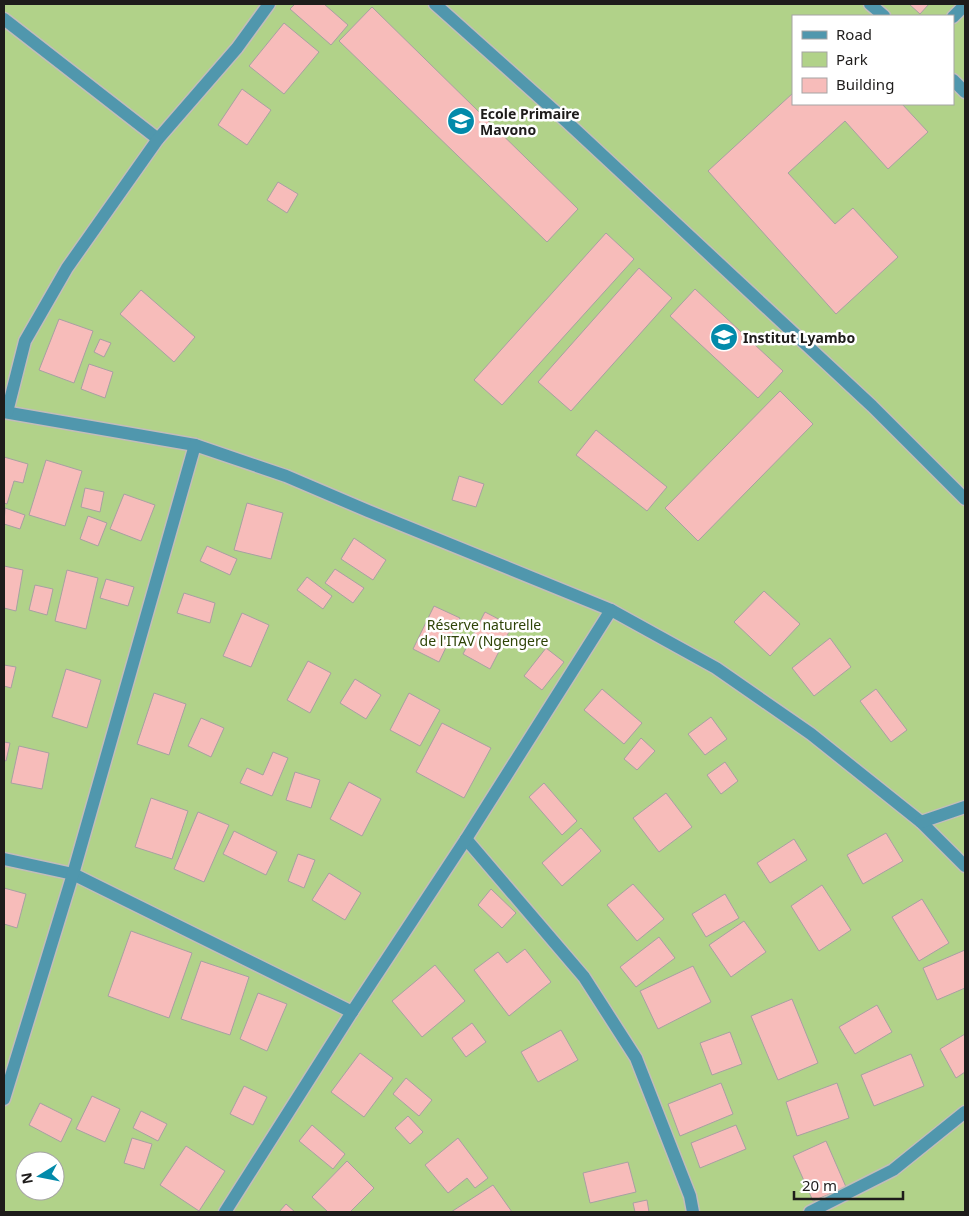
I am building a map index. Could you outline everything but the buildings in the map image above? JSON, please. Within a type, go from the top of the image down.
[{"type":"street","points":[[269,4],[236,48],[158,140],[67,268],[25,341],[5,412],[195,445],[286,476],[611,610],[724,674],[811,734],[921,822],[965,866]]},
{"type":"street","points":[[435,4],[567,122],[872,406],[965,499]]},
{"type":"street","points":[[870,4],[883,15]]},
{"type":"street","points":[[954,16],[965,6]]},
{"type":"street","points":[[4,19],[158,140]]},
{"type":"street","points":[[954,81],[965,92]]},
{"type":"street","points":[[4,1099],[73,874],[195,445]]},
{"type":"street","points":[[225,1212],[352,1012],[466,839],[611,610]]},
{"type":"street","points":[[921,822],[965,807]]},
{"type":"street","points":[[466,839],[584,977],[636,1058],[690,1196],[693,1212]]},
{"type":"street","points":[[4,859],[73,874],[352,1012]]},
{"type":"street","points":[[810,1212],[893,1170],[965,1112]]},
{"type":"green space","name":"Réserve naturelle de l'ITAV (Ngengere","points":[[4,4],[965,4],[965,1212],[4,1212]]},
{"type":"place","name":"Ecole Primaire Mavono","points":[[461,121]]},
{"type":"place","name":"Institut Lyambo","points":[[724,337]]}]
